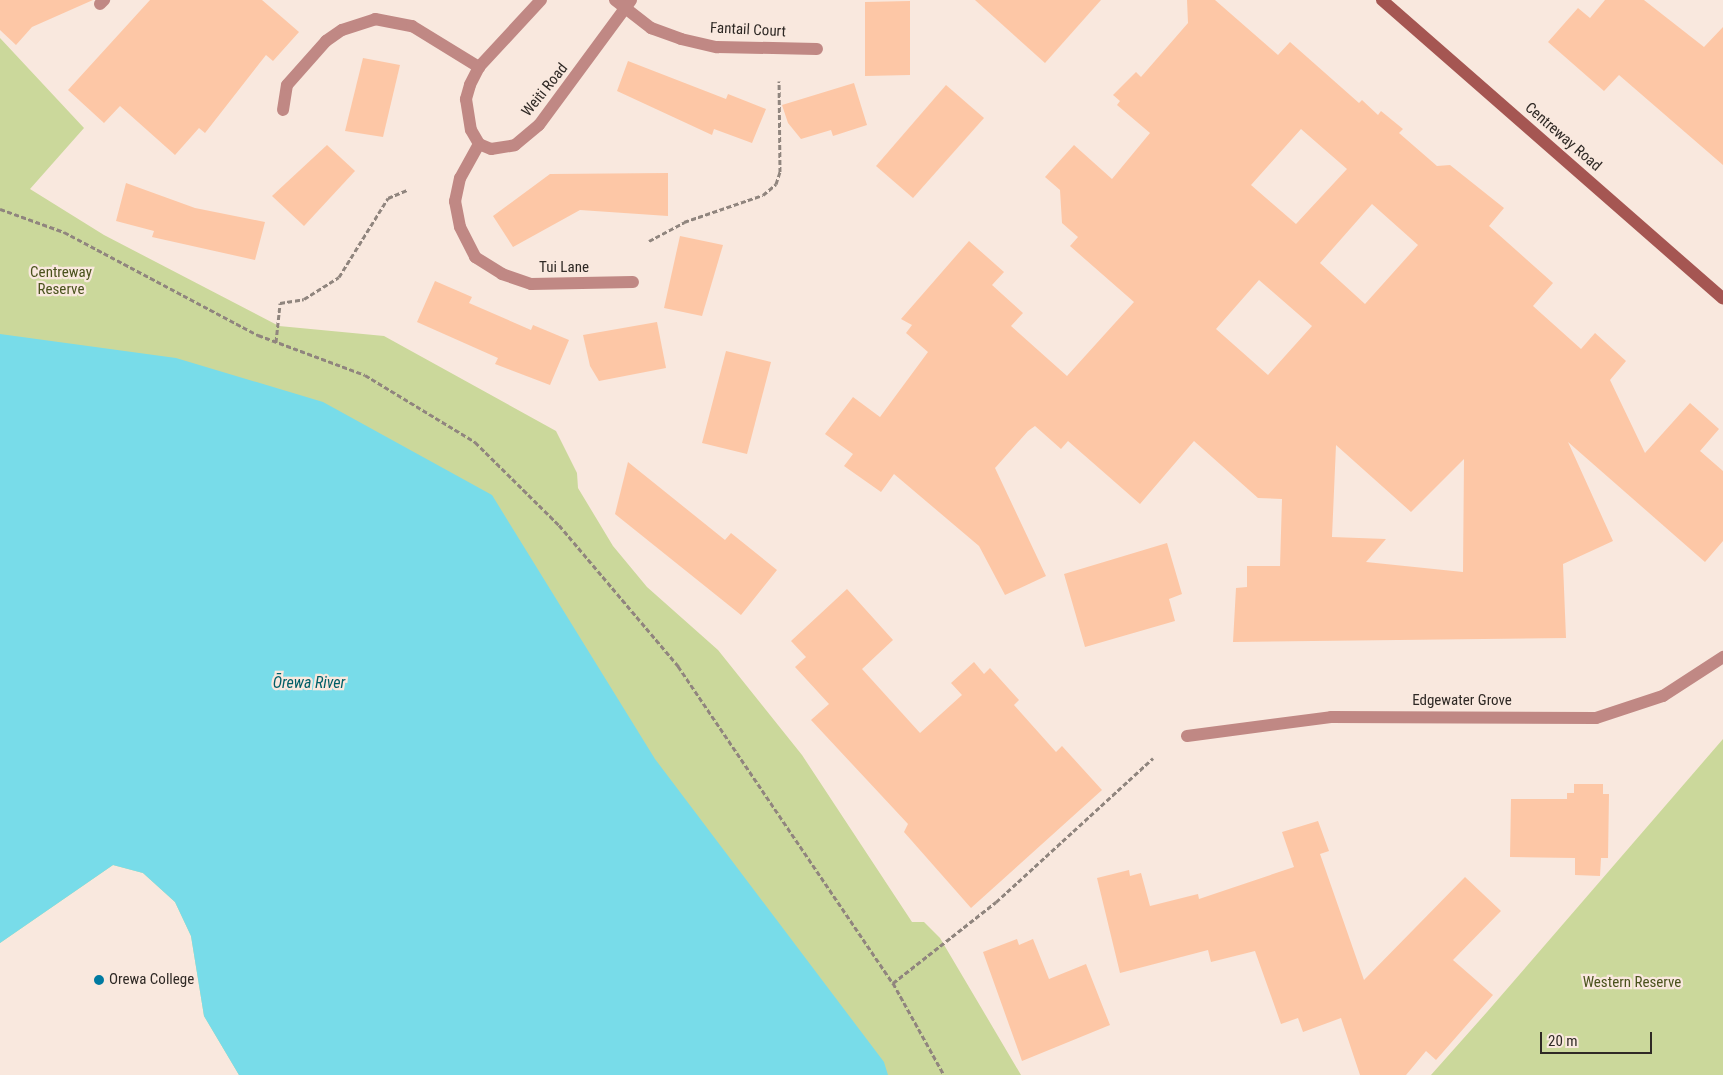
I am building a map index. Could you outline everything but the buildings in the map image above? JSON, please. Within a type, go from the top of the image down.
[{"type":"main road","name":"Centreway Road","points":[[1382,0],[1723,298]]},
{"type":"street","points":[[479,144],[471,130],[466,99],[479,68],[541,0]]},
{"type":"street","name":"Fantail Court","points":[[615,0],[628,5],[651,28],[717,47],[817,50]]},
{"type":"street","name":"Weiti Road","points":[[479,144],[504,149],[539,125],[628,5]]},
{"type":"street","points":[[282,110],[287,85],[326,41],[342,30],[376,19],[412,26],[479,68]]},
{"type":"street","name":"Tui Lane","points":[[479,144],[460,178],[455,201],[460,227],[475,257],[502,274],[531,284],[633,282]]},
{"type":"street","name":"Edgewater Grove","points":[[1187,736],[1331,717],[1596,718],[1663,696],[1723,657]]},
{"type":"path","points":[[648,241],[684,222],[763,195],[776,184],[780,172],[779,80]]},
{"type":"path","points":[[276,342],[280,303],[304,299],[339,277],[388,198],[407,190]]},
{"type":"path","points":[[0,209],[64,232],[276,342],[365,374],[475,442],[559,524],[678,666],[893,983],[944,1075]]},
{"type":"path","points":[[893,983],[996,902],[1152,758]]},
{"type":"green space","name":"Ōrewa River","points":[[0,38],[84,128],[30,189],[104,235],[279,326],[384,336],[556,431],[577,473],[578,488],[613,546],[647,587],[718,650],[802,755],[912,922],[924,922],[940,938],[1021,1075],[239,1075],[204,1016],[191,936],[175,902],[143,873],[113,865],[0,943]]},
{"type":"green space","name":"Western Reserve","points":[[1723,739],[1723,1075],[1431,1075],[1487,1012]]},
{"type":"water","name":"Ōrewa River","points":[[0,334],[176,358],[323,402],[492,495],[655,759],[884,1062],[888,1075],[239,1075],[204,1016],[191,936],[175,902],[143,873],[113,865],[0,943]]},
{"type":"place","name":"Orewa College","points":[[99,980]]},
{"type":"park label","name":"Centreway Reserve","points":[[61,280]]}]
